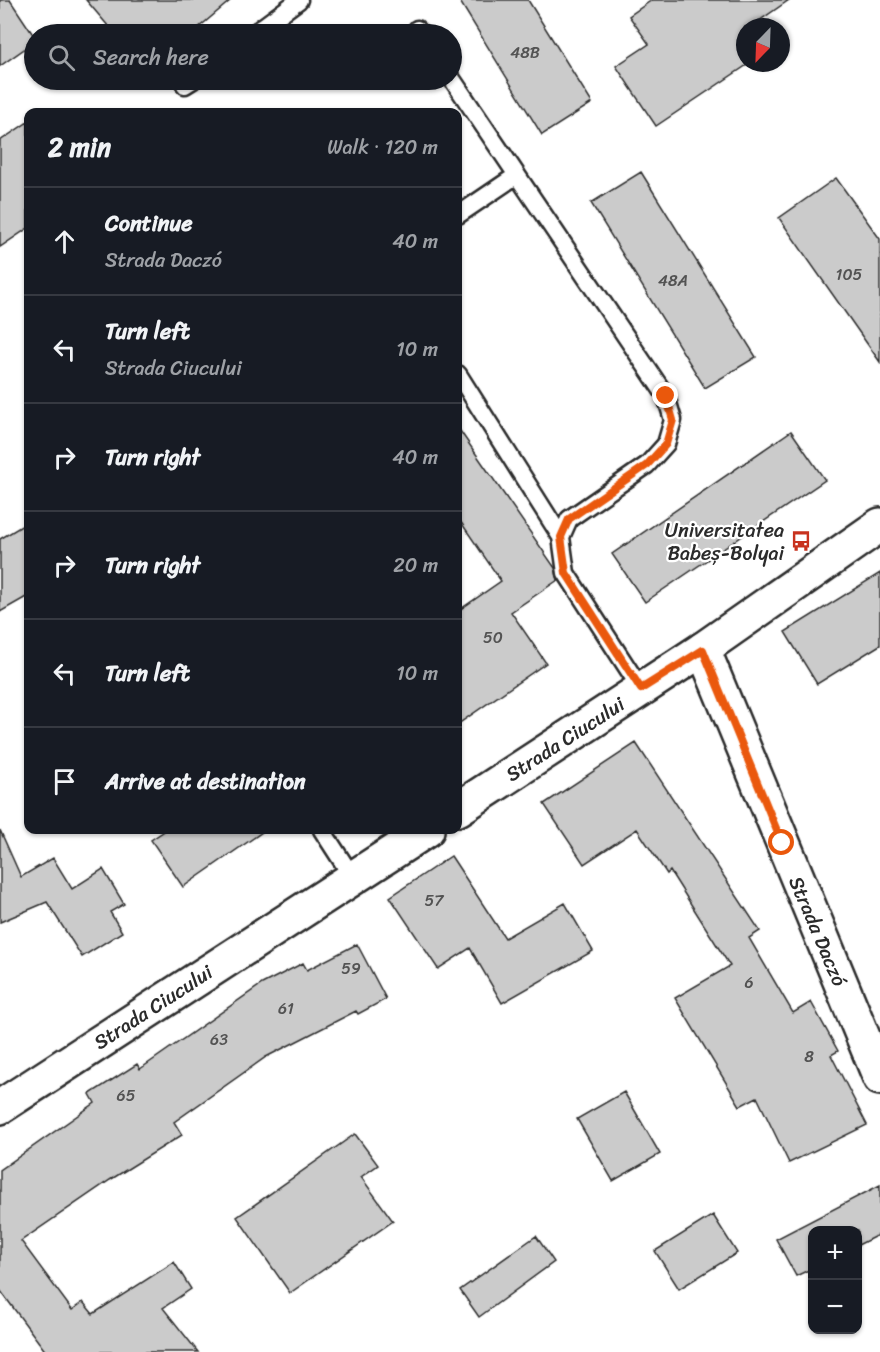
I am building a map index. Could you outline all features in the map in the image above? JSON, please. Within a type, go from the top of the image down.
[{"type":"main road","name":"Strada Ciucului","points":[[462,807],[703,650],[880,525]]},
{"type":"main road","name":"Strada Daczó","points":[[703,650],[880,1078]]},
{"type":"main road","name":"Strada Ciucului","points":[[0,1107],[421,834]]},
{"type":"lane","points":[[267,24],[299,0]]},
{"type":"lane","points":[[459,90],[666,396],[673,420],[666,444],[647,465],[569,519],[561,537]]},
{"type":"lane","points":[[462,212],[517,175]]},
{"type":"lane","points":[[462,380],[561,537],[566,573],[641,689]]},
{"type":"lane","points":[[325,834],[353,878]]},
{"type":"building","points":[[0,0],[10,0],[26,24],[24,24],[24,49],[0,66]]},
{"type":"building","points":[[86,0],[231,0],[203,24],[106,24]]},
{"type":"building","points":[[459,0],[528,0],[592,103],[542,135]]},
{"type":"building","points":[[652,0],[789,0],[763,18],[736,18],[737,72],[656,126],[616,66],[649,44],[629,16]]},
{"type":"building","points":[[24,125],[24,231],[0,247],[0,141]]},
{"type":"building","points":[[641,172],[756,357],[705,388],[591,203]]},
{"type":"building","points":[[836,178],[880,239],[880,362],[779,218]]},
{"type":"building","points":[[791,431],[825,480],[645,602],[612,554]]},
{"type":"building","points":[[462,434],[555,568],[558,580],[511,612],[546,663],[462,721],[462,608],[501,581],[462,524]]},
{"type":"building","points":[[24,524],[24,598],[0,612],[0,539]]},
{"type":"building","points":[[880,573],[880,645],[817,684],[785,632]]},
{"type":"building","points":[[636,743],[760,931],[749,938],[793,1013],[811,1002],[838,1051],[831,1055],[867,1125],[789,1163],[757,1097],[740,1106],[675,998],[730,966],[670,871],[667,874],[637,829],[584,864],[544,804]]},
{"type":"building","points":[[0,830],[21,877],[53,858],[72,889],[103,869],[124,904],[110,912],[122,932],[82,957],[47,902],[0,922]]},
{"type":"building","points":[[160,834],[259,834],[183,887],[151,840]]},
{"type":"building","points":[[451,856],[505,938],[565,903],[593,951],[502,1003],[470,948],[438,969],[390,897]]},
{"type":"building","points":[[357,944],[386,999],[358,1014],[356,1011],[266,1057],[174,1122],[182,1135],[110,1180],[21,1241],[72,1310],[83,1302],[93,1314],[174,1262],[191,1289],[163,1308],[198,1352],[46,1352],[0,1290],[0,1170],[95,1103],[90,1094],[137,1064],[140,1069],[262,984],[303,963],[307,970]]},
{"type":"building","points":[[624,1092],[660,1154],[613,1181],[577,1119]]},
{"type":"building","points":[[355,1134],[378,1165],[361,1177],[393,1221],[290,1293],[237,1217]]},
{"type":"building","points":[[880,1185],[880,1234],[862,1243],[862,1226],[808,1226],[808,1270],[796,1276],[776,1239]]},
{"type":"building","points":[[713,1215],[737,1253],[679,1289],[655,1251]]},
{"type":"building","points":[[536,1236],[554,1262],[479,1317],[460,1290]]},
{"type":"place","name":"Universitatea Babeș-Bolyai","points":[[801,541]]},
{"type":"route","points":[[666,396],[673,420],[666,444],[647,465],[569,519],[561,537],[566,573],[641,689],[703,650],[782,843]]}]
